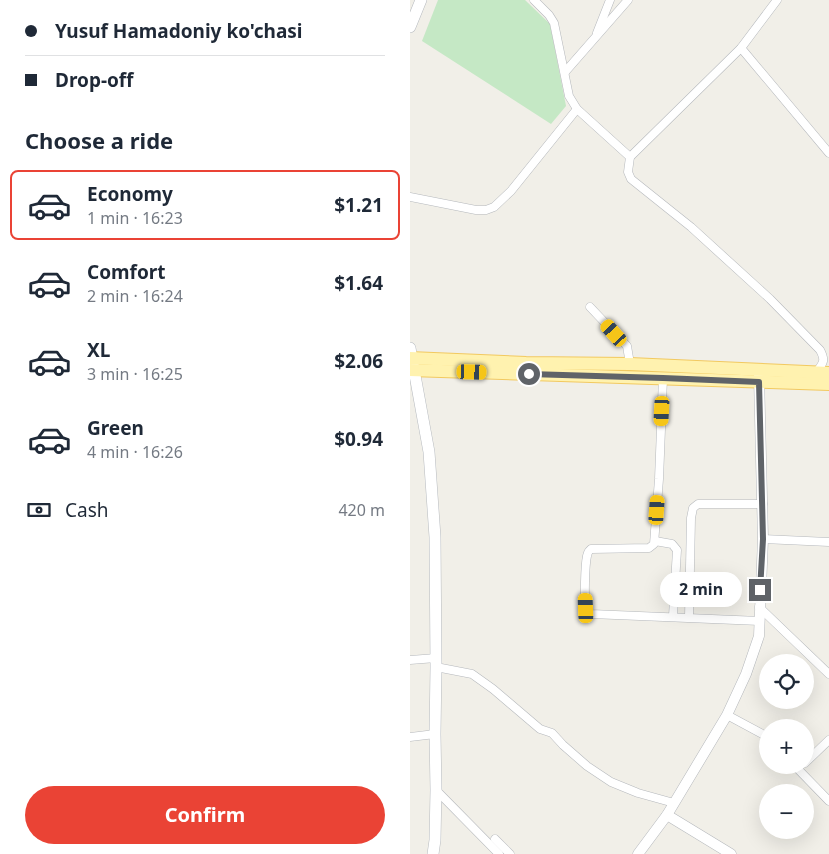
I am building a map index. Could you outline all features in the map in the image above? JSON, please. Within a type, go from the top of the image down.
[{"type":"main road","points":[[410,28],[421,0]]},
{"type":"main road","points":[[411,361],[663,378],[822,373]]},
{"type":"main road","points":[[411,361],[630,364],[829,384]]},
{"type":"main road","points":[[411,361],[429,452],[435,537],[436,663],[434,734],[436,790],[433,854]]},
{"type":"street","points":[[534,0],[553,21],[569,96],[577,109],[630,157]]},
{"type":"street","points":[[596,36],[610,0]]},
{"type":"street","points":[[565,72],[628,0]]},
{"type":"street","points":[[777,0],[741,48],[630,157],[628,172],[631,179],[691,227],[770,299],[820,350],[824,358],[822,373]]},
{"type":"street","points":[[741,48],[829,154]]},
{"type":"street","points":[[410,197],[476,210],[486,210],[494,207],[511,191],[577,109]]},
{"type":"street","points":[[590,307],[627,346],[630,364]]},
{"type":"street","points":[[638,854],[667,815],[727,715],[746,674],[759,636],[763,504],[759,376]]},
{"type":"street","points":[[663,378],[655,541],[649,548],[591,549],[587,554],[586,608],[591,614],[760,621]]},
{"type":"street","points":[[689,617],[691,518],[694,508],[698,504],[763,504]]},
{"type":"street","points":[[763,539],[829,542]]},
{"type":"street","points":[[655,541],[672,544],[677,550],[672,616]]},
{"type":"street","points":[[759,607],[829,674]]},
{"type":"street","points":[[410,660],[436,663],[472,674],[494,689],[534,725],[552,733],[563,746],[587,766],[611,782],[638,793],[674,803]]},
{"type":"street","points":[[727,715],[759,732]]},
{"type":"street","points":[[410,737],[434,734]]},
{"type":"street","points":[[814,753],[829,740]]},
{"type":"street","points":[[807,774],[829,801]]},
{"type":"street","points":[[436,790],[499,854]]},
{"type":"street","points":[[667,815],[731,854]]},
{"type":"street","points":[[496,839],[510,854]]},
{"type":"green space","points":[[438,0],[525,0],[550,24],[566,106],[551,124],[422,41]]},
{"type":"route","points":[[529,374],[759,382],[763,504],[760,590]]}]
